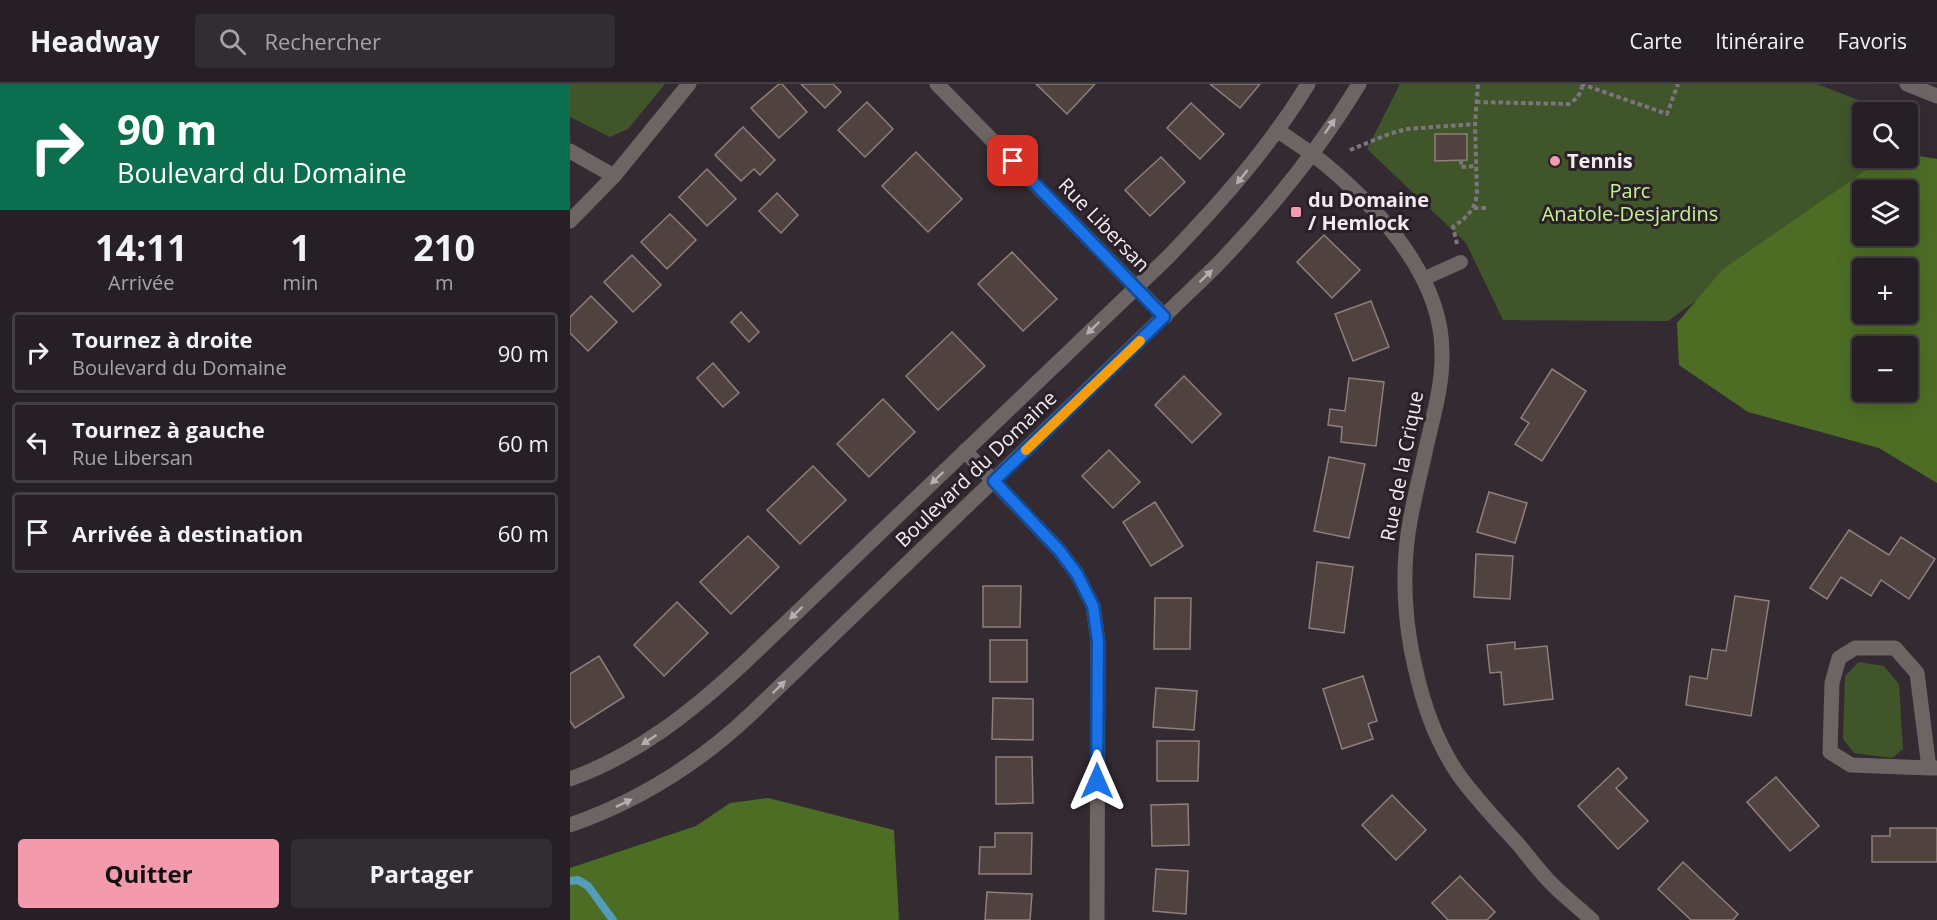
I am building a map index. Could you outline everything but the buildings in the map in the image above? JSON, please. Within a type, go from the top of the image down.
[{"type":"street","points":[[570,221],[614,176],[689,84]]},
{"type":"street","name":"Rue Libersan","points":[[937,84],[1164,317]]},
{"type":"street","name":"Boulevard du Domaine","points":[[570,779],[651,740],[693,708],[772,636],[1136,288],[1213,210],[1259,155],[1308,84]]},
{"type":"street","name":"Boulevard du Domaine","points":[[570,825],[610,810],[651,790],[694,762],[759,706],[1236,246],[1311,154],[1359,84]]},
{"type":"street","points":[[1907,84],[1937,96]]},
{"type":"street","name":"Rue de la Crique","points":[[1277,130],[1342,178],[1406,250],[1423,279],[1438,321],[1442,365],[1408,537],[1406,602],[1410,642],[1419,684],[1436,732],[1457,772],[1476,798],[1549,881],[1593,920]]},
{"type":"street","points":[[570,151],[614,176]]},
{"type":"street","points":[[965,451],[1059,550],[1077,574],[1093,606],[1098,641],[1097,920]]},
{"type":"street","points":[[1856,648],[1895,648],[1917,673],[1933,768],[1851,765],[1830,752],[1832,682],[1839,658],[1856,648]]},
{"type":"lane","points":[[1423,279],[1461,262]]},
{"type":"path","points":[[1453,227],[1465,219],[1473,208],[1477,195],[1475,124],[1478,84]]},
{"type":"path","points":[[1476,102],[1569,104],[1578,97],[1582,84],[1667,114],[1678,84]]},
{"type":"path","points":[[1350,150],[1407,129],[1475,124]]},
{"type":"path","points":[[1448,126],[1448,134]]},
{"type":"path","points":[[1461,160],[1461,167],[1476,166]]},
{"type":"path","points":[[1473,208],[1488,208]]},
{"type":"green space","points":[[570,84],[665,84],[628,129],[610,137],[570,117]]},
{"type":"green space","name":"Parc Anatole-Desjardins","points":[[1400,84],[1817,84],[1864,102],[1852,102],[1852,168],[1879,168],[1863,180],[1852,180],[1852,188],[1668,321],[1503,320],[1466,243],[1367,149]]},
{"type":"green space","points":[[1918,156],[1937,159],[1937,483],[1879,448],[1748,412],[1679,365],[1677,323],[1723,269],[1852,180],[1852,246],[1918,246],[1918,180],[1852,180],[1869,168],[1918,168]]},
{"type":"green space","points":[[1859,662],[1884,666],[1899,684],[1903,749],[1892,758],[1854,753],[1843,739],[1845,676]]},
{"type":"green space","points":[[768,798],[894,830],[899,920],[570,920],[570,868],[696,826],[730,803]]},
{"type":"waterway","points":[[570,881],[578,880],[588,886],[613,920]]},
{"type":"slow traffic","points":[[1026,450],[1140,341]]},
{"type":"place","name":"Tennis","points":[[1555,161]]},
{"type":"place","name":"du Domaine / Hemlock","points":[[1296,212]]},
{"type":"route","points":[[1013,161],[1164,317],[994,481],[1059,550],[1077,574],[1093,606],[1098,641],[1097,781]]}]
